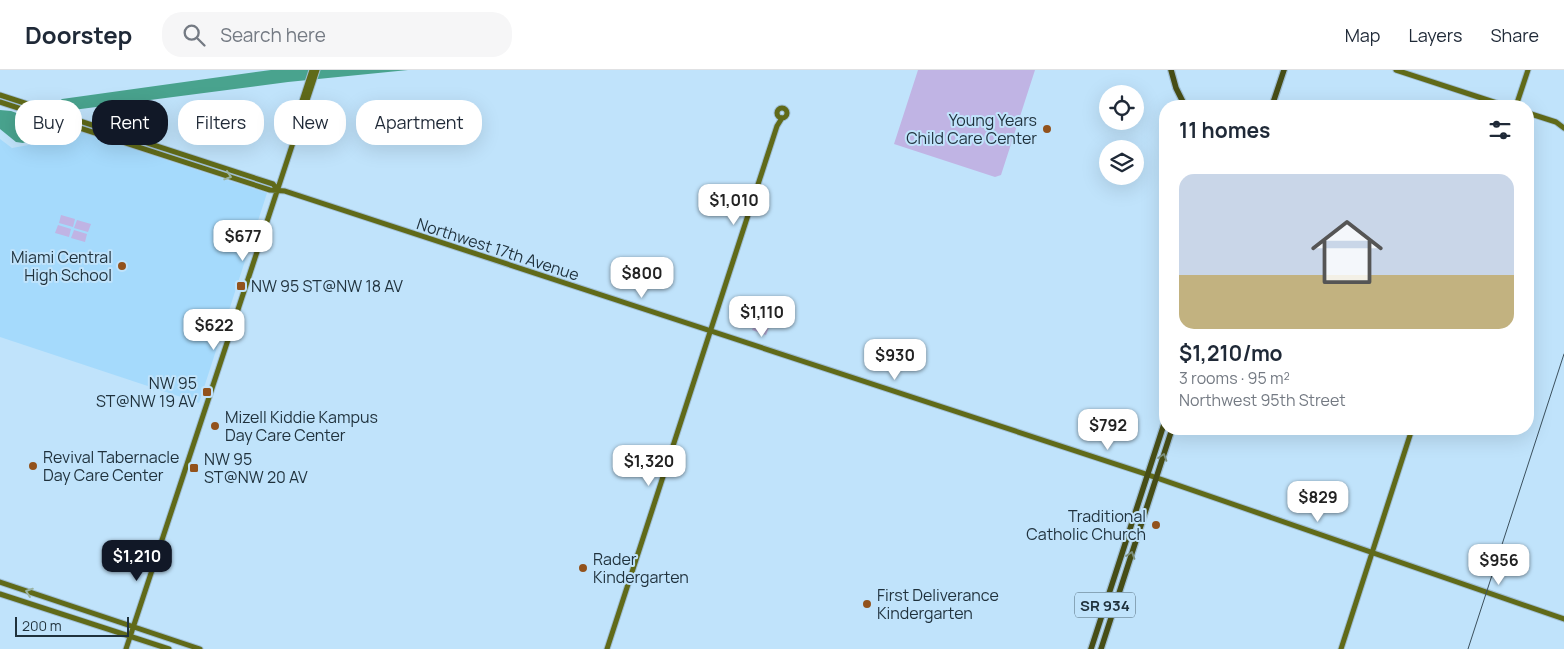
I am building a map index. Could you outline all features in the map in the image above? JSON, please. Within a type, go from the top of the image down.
[{"type":"main road","points":[[126,649],[300,118],[304,112],[312,70]]},
{"type":"main road","points":[[311,81],[318,70]]},
{"type":"main road","points":[[1171,70],[1176,88],[1182,100]]},
{"type":"main road","points":[[1274,100],[1284,70]]},
{"type":"main road","points":[[1396,70],[1488,100]]},
{"type":"main road","points":[[1518,100],[1528,70]]},
{"type":"main road","name":"Northwest 17th Avenue","points":[[0,94],[92,125]]},
{"type":"main road","name":"Northwest 17th Avenue","points":[[0,102],[270,190],[277,189],[1148,475],[1564,619]]},
{"type":"main road","points":[[1534,115],[1556,122],[1564,122]]},
{"type":"main road","points":[[607,649],[780,117]]},
{"type":"main road","points":[[1556,122],[1564,128]]},
{"type":"main road","points":[[148,150],[150,145]]},
{"type":"main road","name":"Northwest 17th Avenue","points":[[153,145],[272,184],[277,189]]},
{"type":"main road","points":[[175,159],[179,156],[193,158]]},
{"type":"main road","points":[[202,161],[204,168]]},
{"type":"main road","name":"SR 934","points":[[1091,649],[1161,435]]},
{"type":"main road","name":"SR 934","points":[[1101,649],[1170,435]]},
{"type":"main road","points":[[1341,649],[1410,435]]},
{"type":"main road","points":[[0,582],[200,649]]},
{"type":"main road","points":[[0,594],[168,649]]},
{"type":"shaded area","points":[[271,70],[408,70],[288,82],[150,100],[92,100],[92,108],[82,109],[82,100],[61,100]]},
{"type":"shaded area","points":[[918,70],[1035,70],[1001,175],[995,177],[894,144]]},
{"type":"shaded area","points":[[0,110],[15,112],[15,141],[0,129]]},
{"type":"shaded area","name":"Miami Central High School","points":[[82,132],[92,136],[92,145],[121,145],[267,193],[199,403],[0,337],[0,139],[12,148],[28,145],[82,145]]},
{"type":"shaded area","points":[[61,215],[75,219],[73,227],[59,223]]},
{"type":"shaded area","points":[[77,220],[91,224],[88,232],[74,228]]},
{"type":"shaded area","points":[[58,225],[71,229],[69,237],[55,233]]},
{"type":"shaded area","points":[[74,230],[87,234],[85,242],[71,238]]},
{"type":"shaded area","points":[[758,312],[772,317],[769,325],[755,321]]},
{"type":"shaded area","points":[[755,322],[769,327],[766,335],[752,330]]},
{"type":"railway","points":[[1468,649],[1564,354]]},
{"type":"place","name":"Young Years Child Care Center","points":[[1047,129]]},
{"type":"place","name":"Miami Central High School","points":[[122,266]]},
{"type":"place","name":"NW 95 ST@NW 18 AV","points":[[241,286]]},
{"type":"place","name":"NW 95 ST@NW 19 AV","points":[[207,392]]},
{"type":"place","name":"Mizell Kiddie Kampus Day Care Center","points":[[215,426]]},
{"type":"place","name":"Revival Tabernacle Day Care Center","points":[[33,466]]},
{"type":"place","name":"NW 95 ST@NW 20 AV","points":[[194,468]]},
{"type":"place","name":"Traditional Catholic Church","points":[[1156,525]]},
{"type":"place","name":"Rader Kindergarten","points":[[583,568]]},
{"type":"place","name":"First Deliverance Kindergarten","points":[[867,604]]}]
